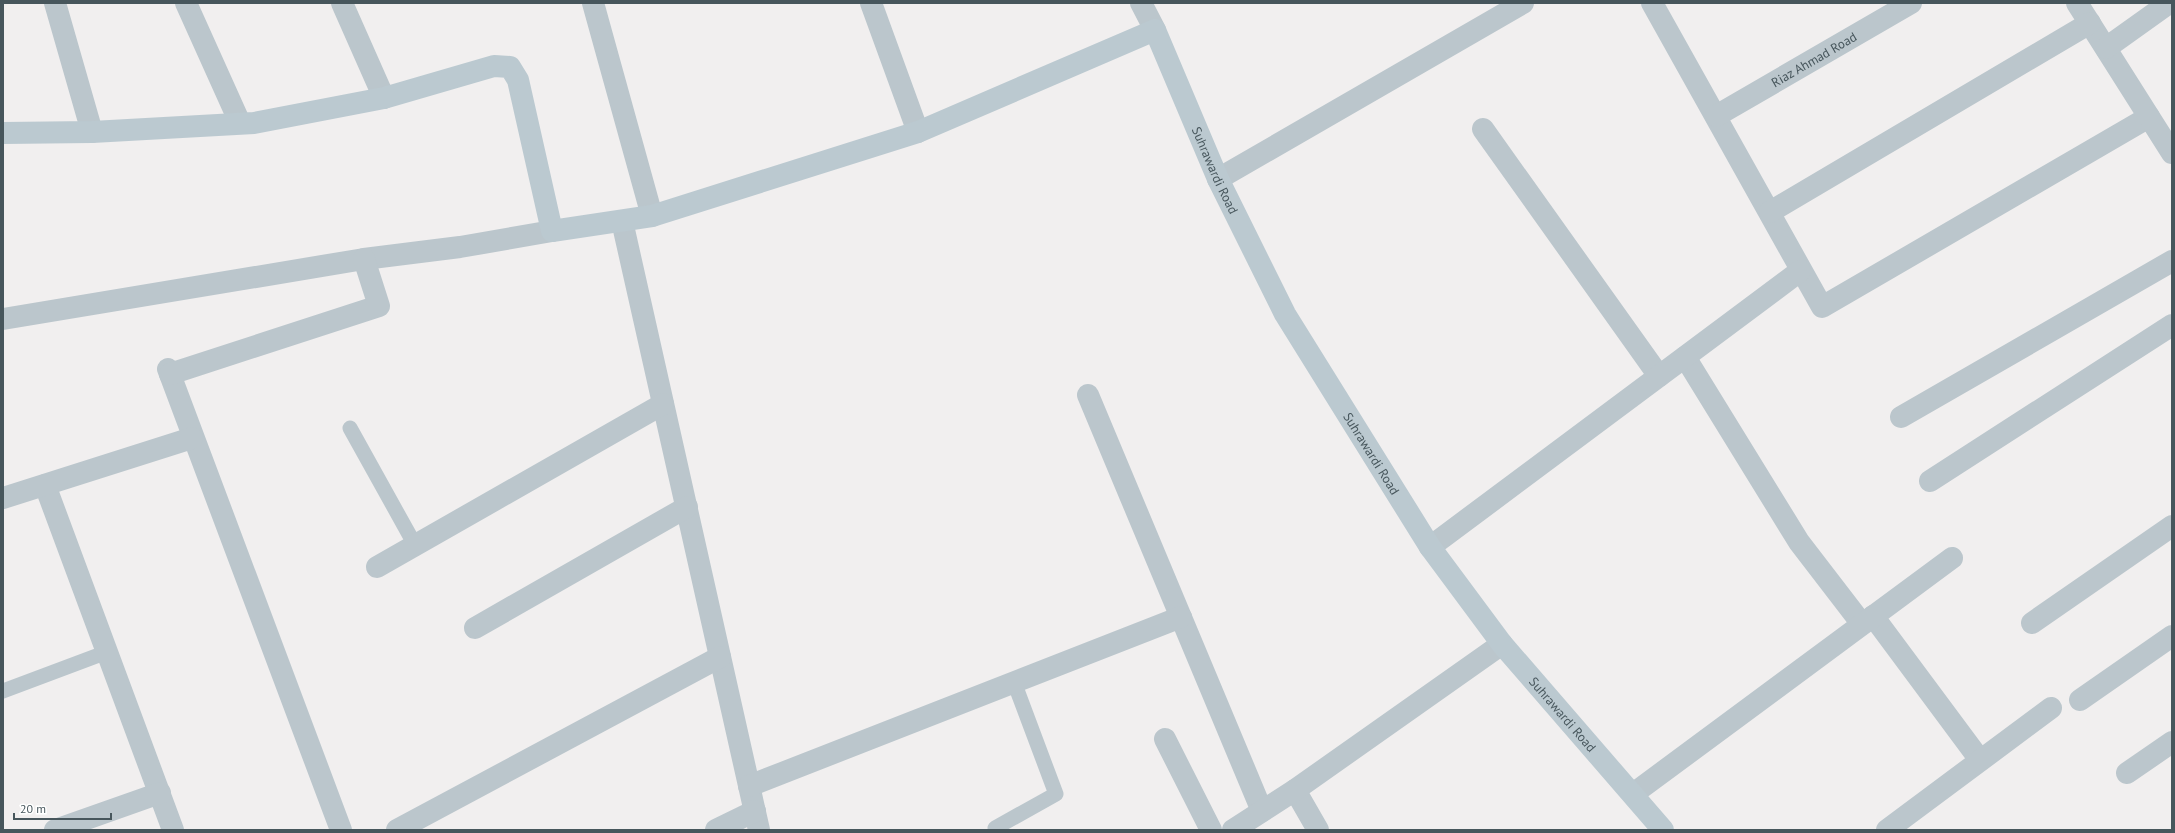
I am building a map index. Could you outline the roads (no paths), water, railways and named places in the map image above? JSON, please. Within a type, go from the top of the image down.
[{"type":"street","points":[[55,3],[92,132]]},
{"type":"street","points":[[186,3],[240,123]]},
{"type":"street","points":[[342,3],[384,98]]},
{"type":"street","points":[[593,3],[652,216]]},
{"type":"street","points":[[871,3],[918,132]]},
{"type":"street","points":[[3,319],[364,259],[460,247],[652,216],[918,132],[1155,30],[1142,3]]},
{"type":"street","points":[[1218,179],[1523,3]]},
{"type":"street","points":[[1652,3],[1770,212],[1800,271],[1822,307],[2160,124]]},
{"type":"street","name":"Riaz Ahmad Road","points":[[1716,116],[1911,3]]},
{"type":"street","points":[[2077,3],[2106,48],[2160,124],[2172,153]]},
{"type":"street","points":[[2106,48],[2169,3]]},
{"type":"street","points":[[1770,212],[2090,23]]},
{"type":"street","name":"Suhrawardi Road","points":[[1155,30],[1218,179],[1285,314],[1430,547],[1502,644],[1663,830]]},
{"type":"street","points":[[3,133],[92,132],[254,123],[384,98],[494,66],[510,67],[518,80],[552,231]]},
{"type":"street","points":[[1483,129],[1659,376]]},
{"type":"street","points":[[622,222],[757,820],[716,830]]},
{"type":"street","points":[[341,830],[192,438],[169,371],[379,306],[364,259]]},
{"type":"street","points":[[1901,417],[2172,261]]},
{"type":"street","points":[[1430,547],[1800,271]]},
{"type":"street","points":[[1930,481],[2172,325]]},
{"type":"street","points":[[1685,357],[1799,542],[1868,620],[1980,760]]},
{"type":"street","points":[[1088,395],[1262,811]]},
{"type":"street","points":[[377,566],[663,404]]},
{"type":"street","points":[[3,498],[192,438]]},
{"type":"street","points":[[45,485],[173,830]]},
{"type":"street","points":[[475,628],[687,507]]},
{"type":"street","points":[[2032,623],[2172,526]]},
{"type":"street","points":[[1632,794],[1952,558]]},
{"type":"street","points":[[749,786],[1181,617]]},
{"type":"street","points":[[2080,700],[2172,636]]},
{"type":"street","points":[[1233,830],[1295,790],[1502,644]]},
{"type":"street","points":[[397,830],[720,657]]},
{"type":"street","points":[[1886,830],[2051,708]]},
{"type":"street","points":[[1165,739],[1211,830]]},
{"type":"street","points":[[2127,773],[2172,742]]},
{"type":"street","points":[[1295,790],[1318,830]]},
{"type":"street","points":[[55,830],[160,793]]},
{"type":"lane","points":[[350,428],[415,545]]},
{"type":"lane","points":[[3,691],[107,652]]},
{"type":"lane","points":[[995,828],[1056,794],[1014,682]]}]
